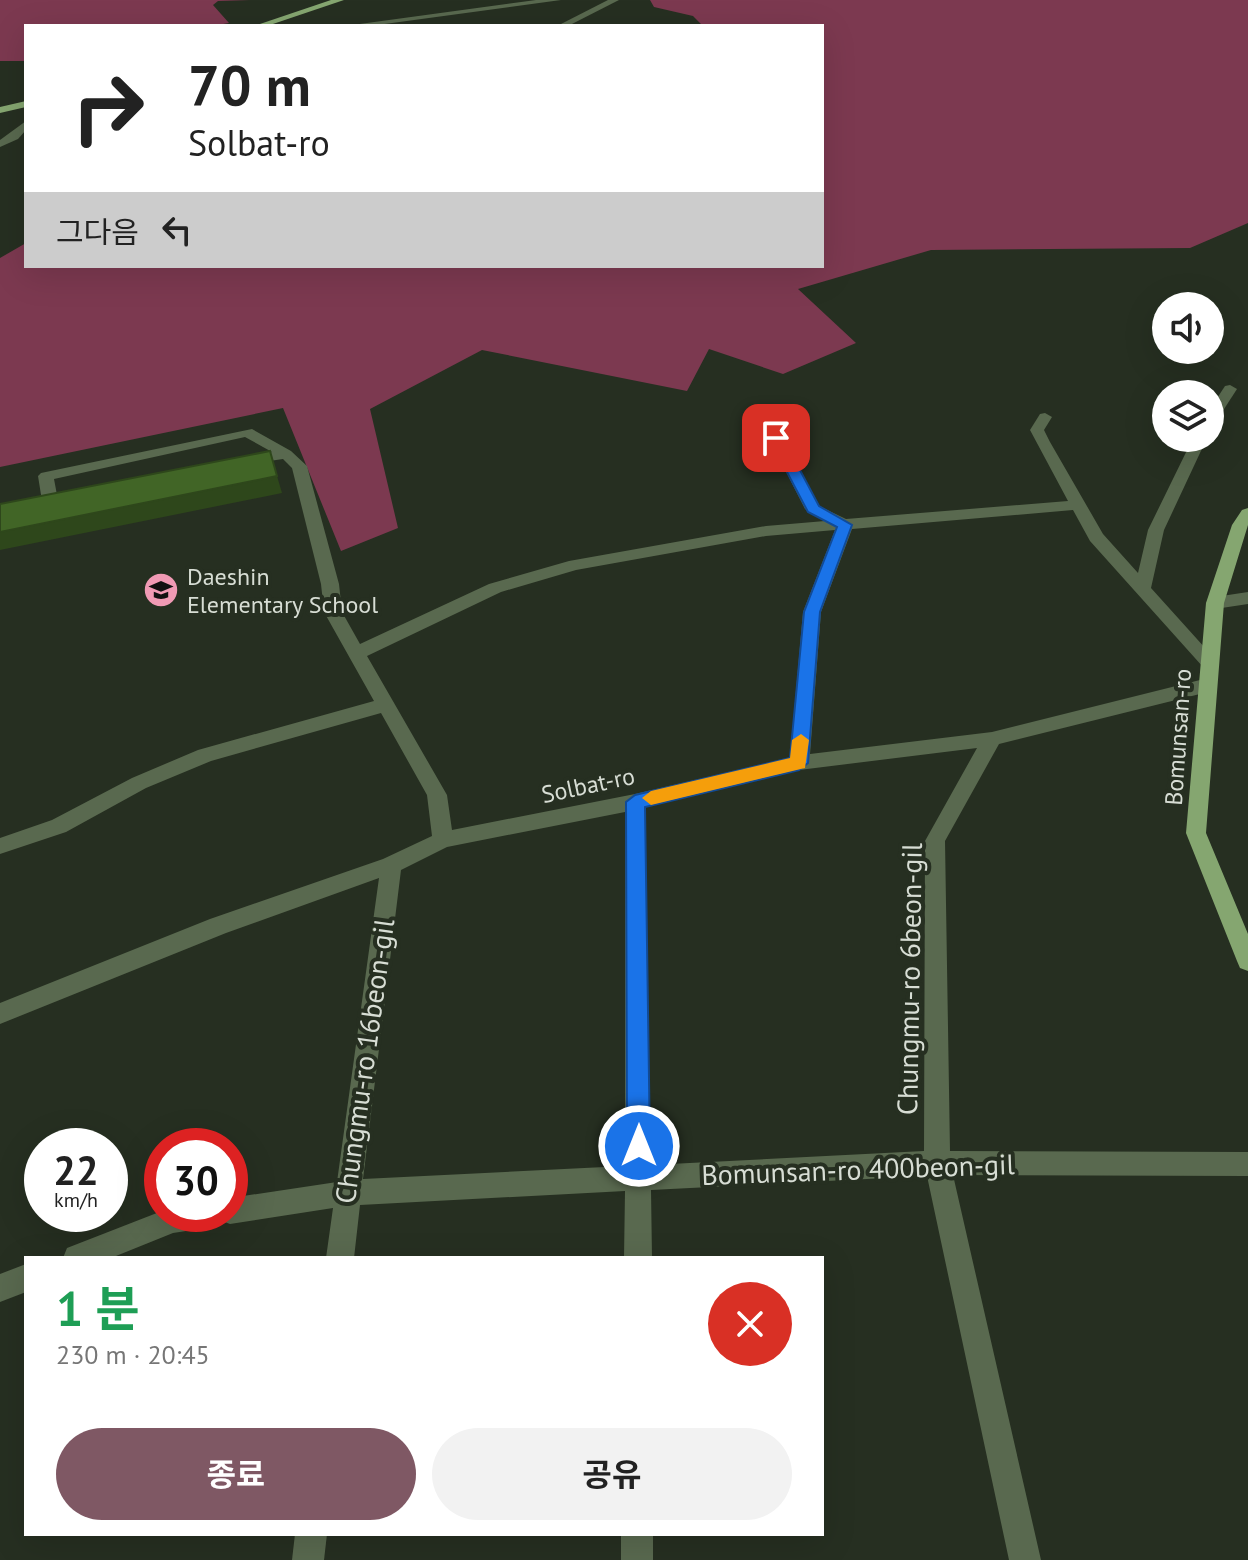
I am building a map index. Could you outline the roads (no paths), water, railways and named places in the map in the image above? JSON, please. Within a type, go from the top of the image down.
[{"type":"main road","points":[[264,24],[340,0]]},
{"type":"main road","points":[[0,110],[24,104]]},
{"type":"main road","name":"Bomunsan-ro","points":[[1248,513],[1240,525],[1215,603],[1196,833],[1248,961]]},
{"type":"street","points":[[357,24],[403,13],[466,11],[557,0]]},
{"type":"street","points":[[565,24],[615,0]]},
{"type":"street","points":[[450,24],[466,11]]},
{"type":"street","points":[[0,144],[14,137],[24,126]]},
{"type":"street","points":[[1224,398],[1230,389]]},
{"type":"street","points":[[1045,417],[1037,430],[1096,537],[1209,663]]},
{"type":"street","points":[[94,492],[50,501],[46,476],[247,432],[286,454],[299,466],[330,584],[333,612],[437,795],[443,840]]},
{"type":"street","points":[[776,438],[813,509],[845,525]]},
{"type":"street","points":[[1142,590],[1156,530],[1193,452]]},
{"type":"street","points":[[227,466],[286,454]]},
{"type":"street","points":[[358,653],[495,588],[575,565],[766,531],[1078,505]]},
{"type":"street","points":[[799,763],[812,612],[845,525]]},
{"type":"street","points":[[1215,603],[1248,598]]},
{"type":"street","name":"Solbat-ro","points":[[0,1014],[218,926],[391,865],[443,840],[635,802],[799,763],[992,739],[1208,685]]},
{"type":"street","points":[[0,846],[59,826],[139,783],[205,755],[384,705]]},
{"type":"street","name":"Chungmu-ro 6beon-gil","points":[[992,739],[935,841],[937,1163],[1025,1560]]},
{"type":"street","points":[[635,802],[638,1256]]},
{"type":"street","name":"Chungmu-ro 16beon-gil","points":[[340,1256],[391,865]]},
{"type":"street","name":"Bomunsan-ro 400beon-gil","points":[[248,1208],[346,1193],[937,1163],[1248,1164]]},
{"type":"street","points":[[82,1256],[144,1231]]},
{"type":"street","points":[[0,1288],[24,1279]]},
{"type":"street","points":[[308,1560],[311,1536]]},
{"type":"street","points":[[637,1536],[637,1560]]},
{"type":"place","name":"Daeshin Elementary School","points":[[161,590]]}]
